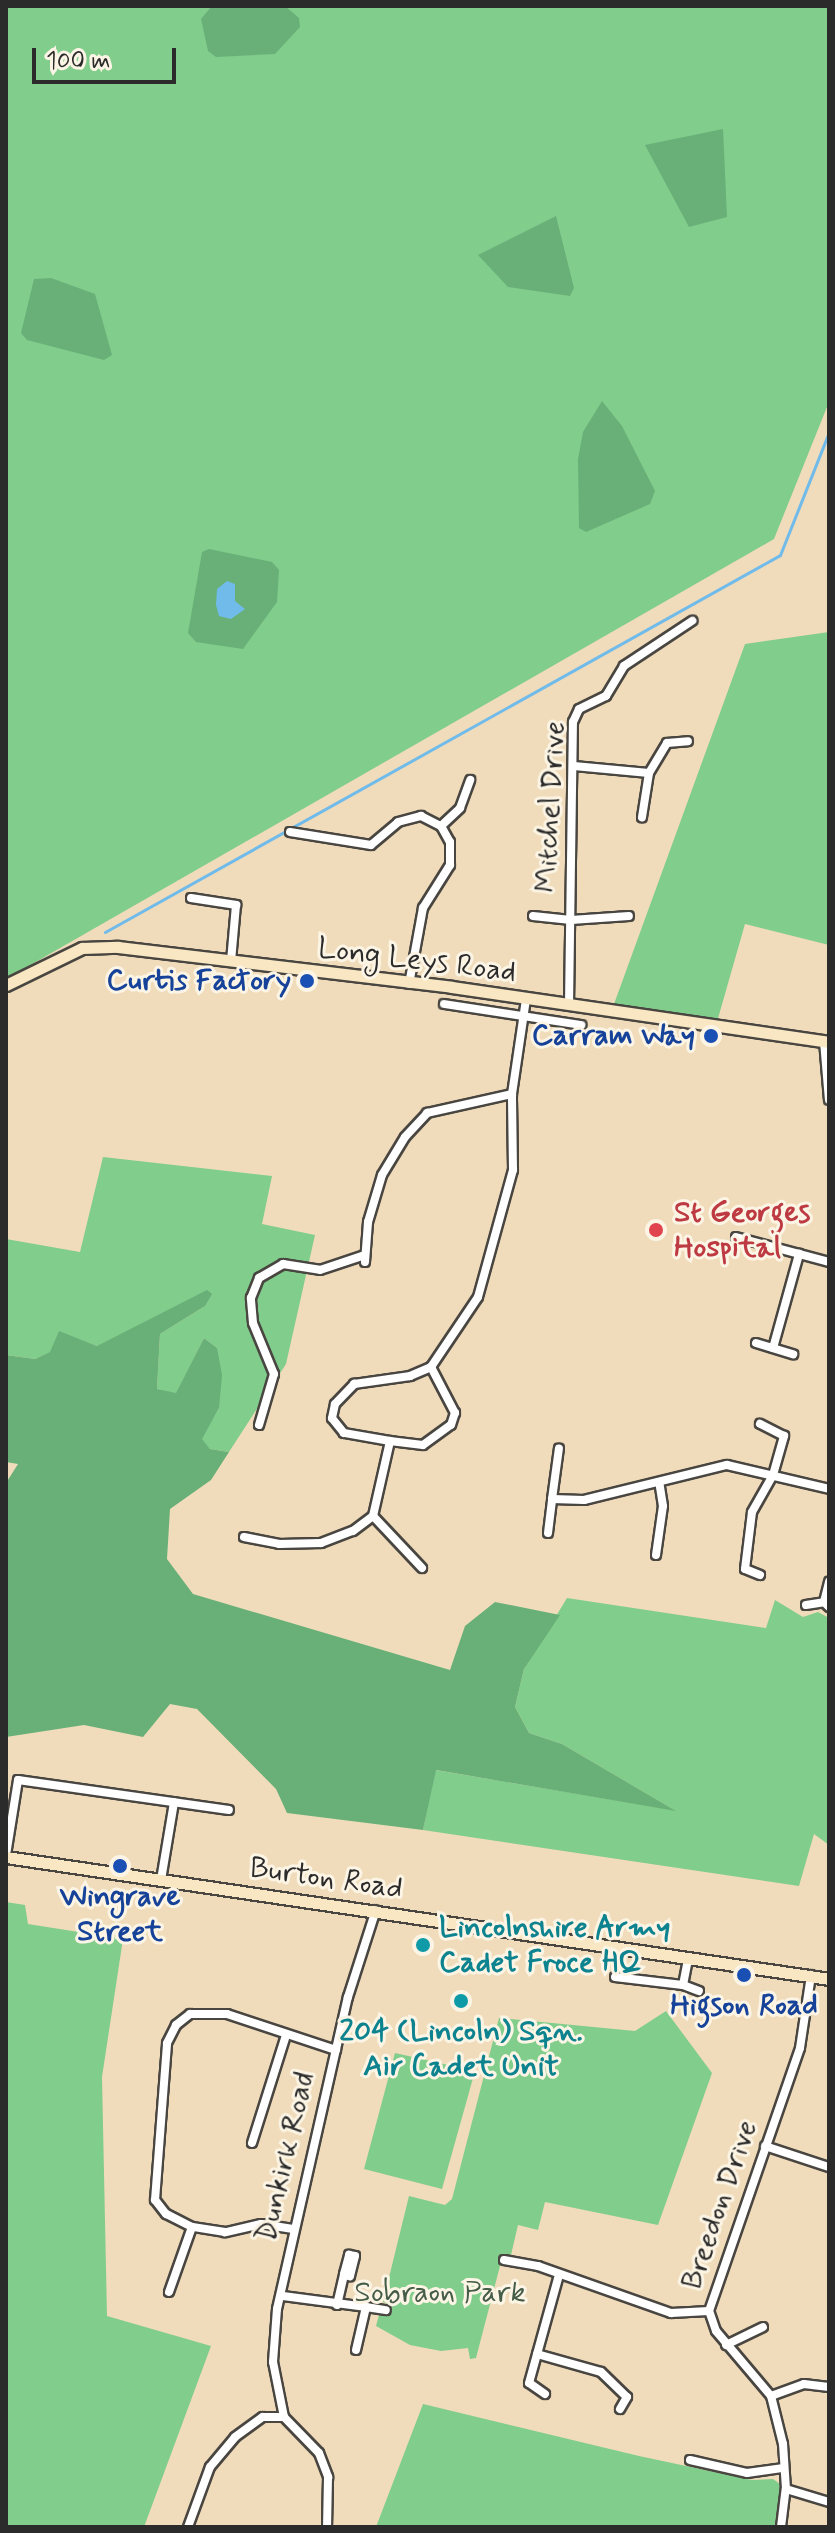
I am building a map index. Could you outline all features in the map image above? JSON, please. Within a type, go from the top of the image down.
[{"type":"street","name":"Mitchel Drive","points":[[569,1005],[573,722],[579,709],[606,696],[624,666],[692,621]]},
{"type":"street","points":[[642,817],[649,773],[667,743],[688,741]]},
{"type":"street","points":[[574,766],[649,773]]},
{"type":"street","points":[[441,826],[460,808],[470,780]]},
{"type":"street","points":[[290,832],[371,845],[398,822],[421,816],[441,826],[450,842],[450,865],[423,908],[409,984]]},
{"type":"street","points":[[191,898],[236,905],[231,961]]},
{"type":"street","points":[[533,916],[571,920],[629,916]]},
{"type":"street","name":"Long Leys Road","points":[[6,985],[92,947],[231,961],[826,1041]]},
{"type":"street","points":[[431,1367],[455,1413],[451,1425],[423,1445],[344,1433],[332,1418],[335,1404],[354,1384],[410,1376],[431,1367],[478,1297],[513,1170],[512,1094],[526,999]]},
{"type":"street","points":[[444,1004],[581,1025]]},
{"type":"street","points":[[826,1041],[829,1100]]},
{"type":"street","points":[[259,1425],[274,1374],[253,1323],[251,1298],[259,1278],[283,1264],[320,1270],[365,1259],[382,1175],[405,1137],[427,1113],[512,1094]]},
{"type":"street","points":[[736,1237],[829,1262]]},
{"type":"street","points":[[773,1348],[799,1254]]},
{"type":"street","points":[[756,1343],[793,1354]]},
{"type":"street","points":[[760,1424],[784,1436],[773,1475],[752,1512],[745,1569],[760,1575]]},
{"type":"street","points":[[244,1537],[279,1544],[321,1543],[353,1531],[373,1516],[390,1441]]},
{"type":"street","points":[[548,1533],[559,1448]]},
{"type":"street","points":[[552,1499],[584,1500],[727,1465],[829,1489]]},
{"type":"street","points":[[656,1555],[663,1506],[659,1482]]},
{"type":"street","points":[[373,1516],[422,1568]]},
{"type":"street","points":[[806,1605],[826,1605],[829,1582]]},
{"type":"street","points":[[6,1856],[18,1780],[229,1810]]},
{"type":"street","points":[[161,1880],[174,1802]]},
{"type":"street","name":"Burton Road","points":[[6,1856],[829,1979]]},
{"type":"street","name":"Dunkirk Road","points":[[284,2417],[273,2362],[277,2309],[283,2296],[293,2229],[309,2185],[309,2158],[376,1910]]},
{"type":"street","points":[[683,1985],[688,1960]]},
{"type":"street","name":"Breedon Drive","points":[[771,2396],[726,2345],[709,2311],[800,2048],[811,1975]]},
{"type":"street","points":[[615,1977],[661,1985],[683,1985],[699,1991]]},
{"type":"street","points":[[293,2229],[261,2224],[225,2232],[192,2227],[166,2214],[155,2200],[167,2045],[176,2025],[190,2014],[227,2014],[336,2050]]},
{"type":"street","points":[[252,2143],[286,2035]]},
{"type":"street","points":[[765,2146],[829,2167]]},
{"type":"street","points":[[169,2292],[192,2227]]},
{"type":"street","points":[[504,2260],[671,2313],[709,2311]]},
{"type":"street","points":[[337,2305],[344,2274]]},
{"type":"street","points":[[545,2394],[529,2383],[559,2275]]},
{"type":"street","points":[[283,2296],[386,2310]]},
{"type":"street","points":[[356,2350],[366,2307]]},
{"type":"street","points":[[726,2345],[763,2327]]},
{"type":"street","points":[[537,2354],[601,2372],[627,2397],[620,2409]]},
{"type":"street","points":[[781,2527],[786,2489],[771,2396],[804,2384],[829,2387]]},
{"type":"street","points":[[188,2527],[210,2467],[235,2437],[263,2417],[284,2417],[319,2453],[328,2477],[327,2527]]},
{"type":"street","points":[[690,2460],[747,2473],[784,2468]]},
{"type":"street","points":[[786,2489],[829,2502]]},
{"type":"street","points":[[192,2516],[203,2519]]},
{"type":"green space","points":[[6,6],[829,6],[829,402],[774,539],[6,979]]},
{"type":"green space","points":[[212,6],[285,6],[299,18],[300,27],[275,54],[216,57],[208,51],[201,19]]},
{"type":"green space","points":[[723,129],[727,217],[689,227],[645,145]]},
{"type":"green space","points":[[556,216],[574,288],[570,296],[508,287],[478,255]]},
{"type":"green space","points":[[51,278],[95,294],[112,355],[104,360],[27,340],[21,333],[34,279]]},
{"type":"green space","points":[[602,401],[622,426],[655,491],[650,504],[586,532],[579,528],[578,459],[583,432]]},
{"type":"green space","points":[[209,549],[272,562],[279,570],[277,602],[243,649],[196,642],[188,633],[202,552]]},
{"type":"green space","points":[[829,632],[829,945],[745,924],[717,1022],[614,1004],[745,644]]},
{"type":"green space","points":[[103,1157],[272,1176],[262,1224],[315,1235],[286,1364],[229,1452],[210,1449],[201,1439],[219,1408],[217,1348],[204,1338],[176,1394],[157,1389],[160,1334],[205,1306],[97,1346],[59,1332],[51,1352],[35,1359],[6,1355],[6,1239],[80,1252]]},
{"type":"green space","points":[[207,1290],[212,1294],[205,1306],[160,1334],[157,1389],[176,1393],[204,1338],[217,1348],[222,1375],[219,1408],[202,1439],[210,1449],[229,1452],[211,1480],[170,1509],[167,1559],[193,1594],[450,1670],[465,1626],[495,1602],[560,1615],[524,1669],[515,1707],[529,1733],[562,1744],[676,1811],[436,1770],[423,1830],[287,1813],[276,1789],[197,1709],[170,1704],[143,1737],[84,1725],[6,1737],[6,1483],[18,1464],[6,1462],[6,1355],[35,1359],[50,1352],[59,1331],[97,1346]]},
{"type":"green space","points":[[567,1598],[766,1628],[775,1600],[803,1617],[818,1612],[829,1618],[829,1845],[814,1834],[799,1886],[423,1830],[435,1770],[674,1810],[562,1744],[529,1733],[515,1707],[524,1669]]},
{"type":"green space","points":[[6,1902],[25,1905],[28,1924],[123,1939],[102,2077],[107,2316],[211,2346],[144,2527],[6,2527]]},
{"type":"green space","name":"Sobraon Park","points":[[666,2011],[712,2073],[658,2225],[545,2202],[538,2230],[518,2225],[511,2255],[505,2255],[500,2266],[476,2358],[470,2359],[468,2348],[441,2351],[410,2345],[376,2326],[379,2315],[385,2316],[388,2304],[383,2302],[409,2196],[445,2205],[452,2199],[499,2018],[635,2031]]},
{"type":"green space","points":[[395,2053],[475,2071],[442,2189],[364,2169]]},
{"type":"green space","points":[[423,2404],[639,2456],[752,2480],[773,2479],[780,2484],[778,2527],[376,2527]]},
{"type":"water","points":[[227,581],[235,584],[235,601],[245,609],[231,619],[219,616],[216,605],[217,589]]},
{"type":"waterway","points":[[105,932],[780,555],[829,432]]},
{"type":"place","name":"Curtis Factory","points":[[307,981]]},
{"type":"place","name":"Carram Way","points":[[711,1036]]},
{"type":"place","name":"St Georges Hospital","points":[[656,1230]]},
{"type":"place","name":"Wingrave Street","points":[[120,1866]]},
{"type":"place","name":"Lincolnshire Army Cadet Froce HQ","points":[[423,1945]]},
{"type":"place","name":"Higson Road","points":[[744,1975]]},
{"type":"place","name":"204 (Lincoln) Sqn. Air Cadet Unit","points":[[461,2001]]}]
